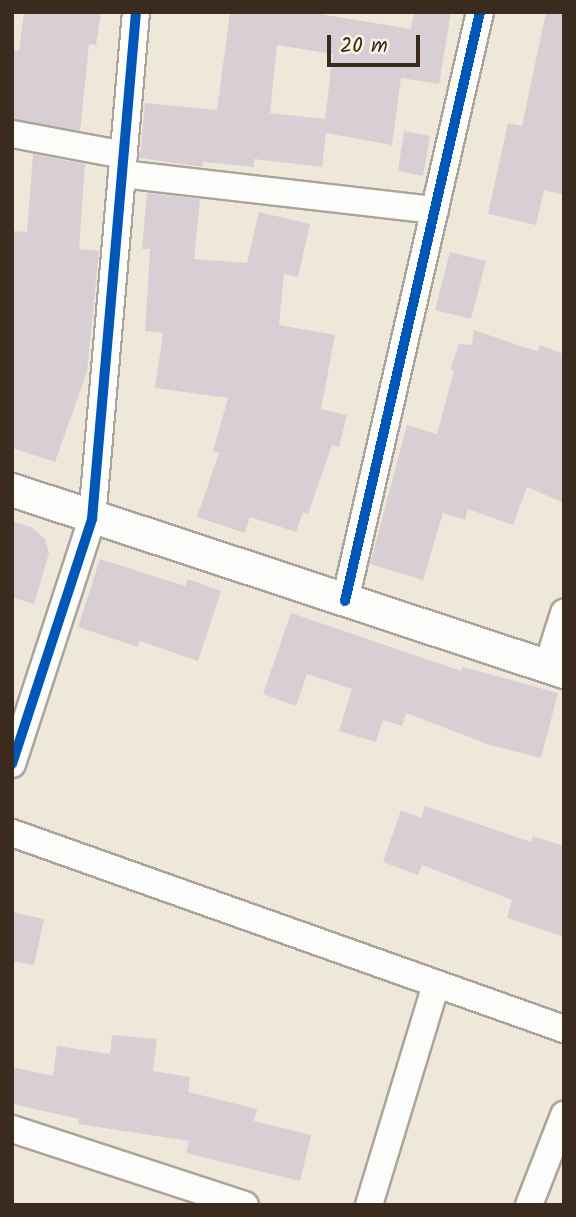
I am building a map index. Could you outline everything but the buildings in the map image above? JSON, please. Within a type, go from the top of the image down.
[{"type":"street","points":[[12,764],[92,519],[136,12]]},
{"type":"street","points":[[345,601],[480,12]]},
{"type":"street","points":[[12,134],[123,165],[435,210]]},
{"type":"street","points":[[12,490],[92,519],[555,669],[564,613]]},
{"type":"street","points":[[12,833],[564,1030]]},
{"type":"street","points":[[369,1205],[436,984]]},
{"type":"street","points":[[529,1205],[564,1115]]},
{"type":"street","points":[[12,1129],[244,1205]]},
{"type":"cycle path","points":[[12,764],[92,519],[136,12]]},
{"type":"cycle path","points":[[345,601],[480,12]]}]
